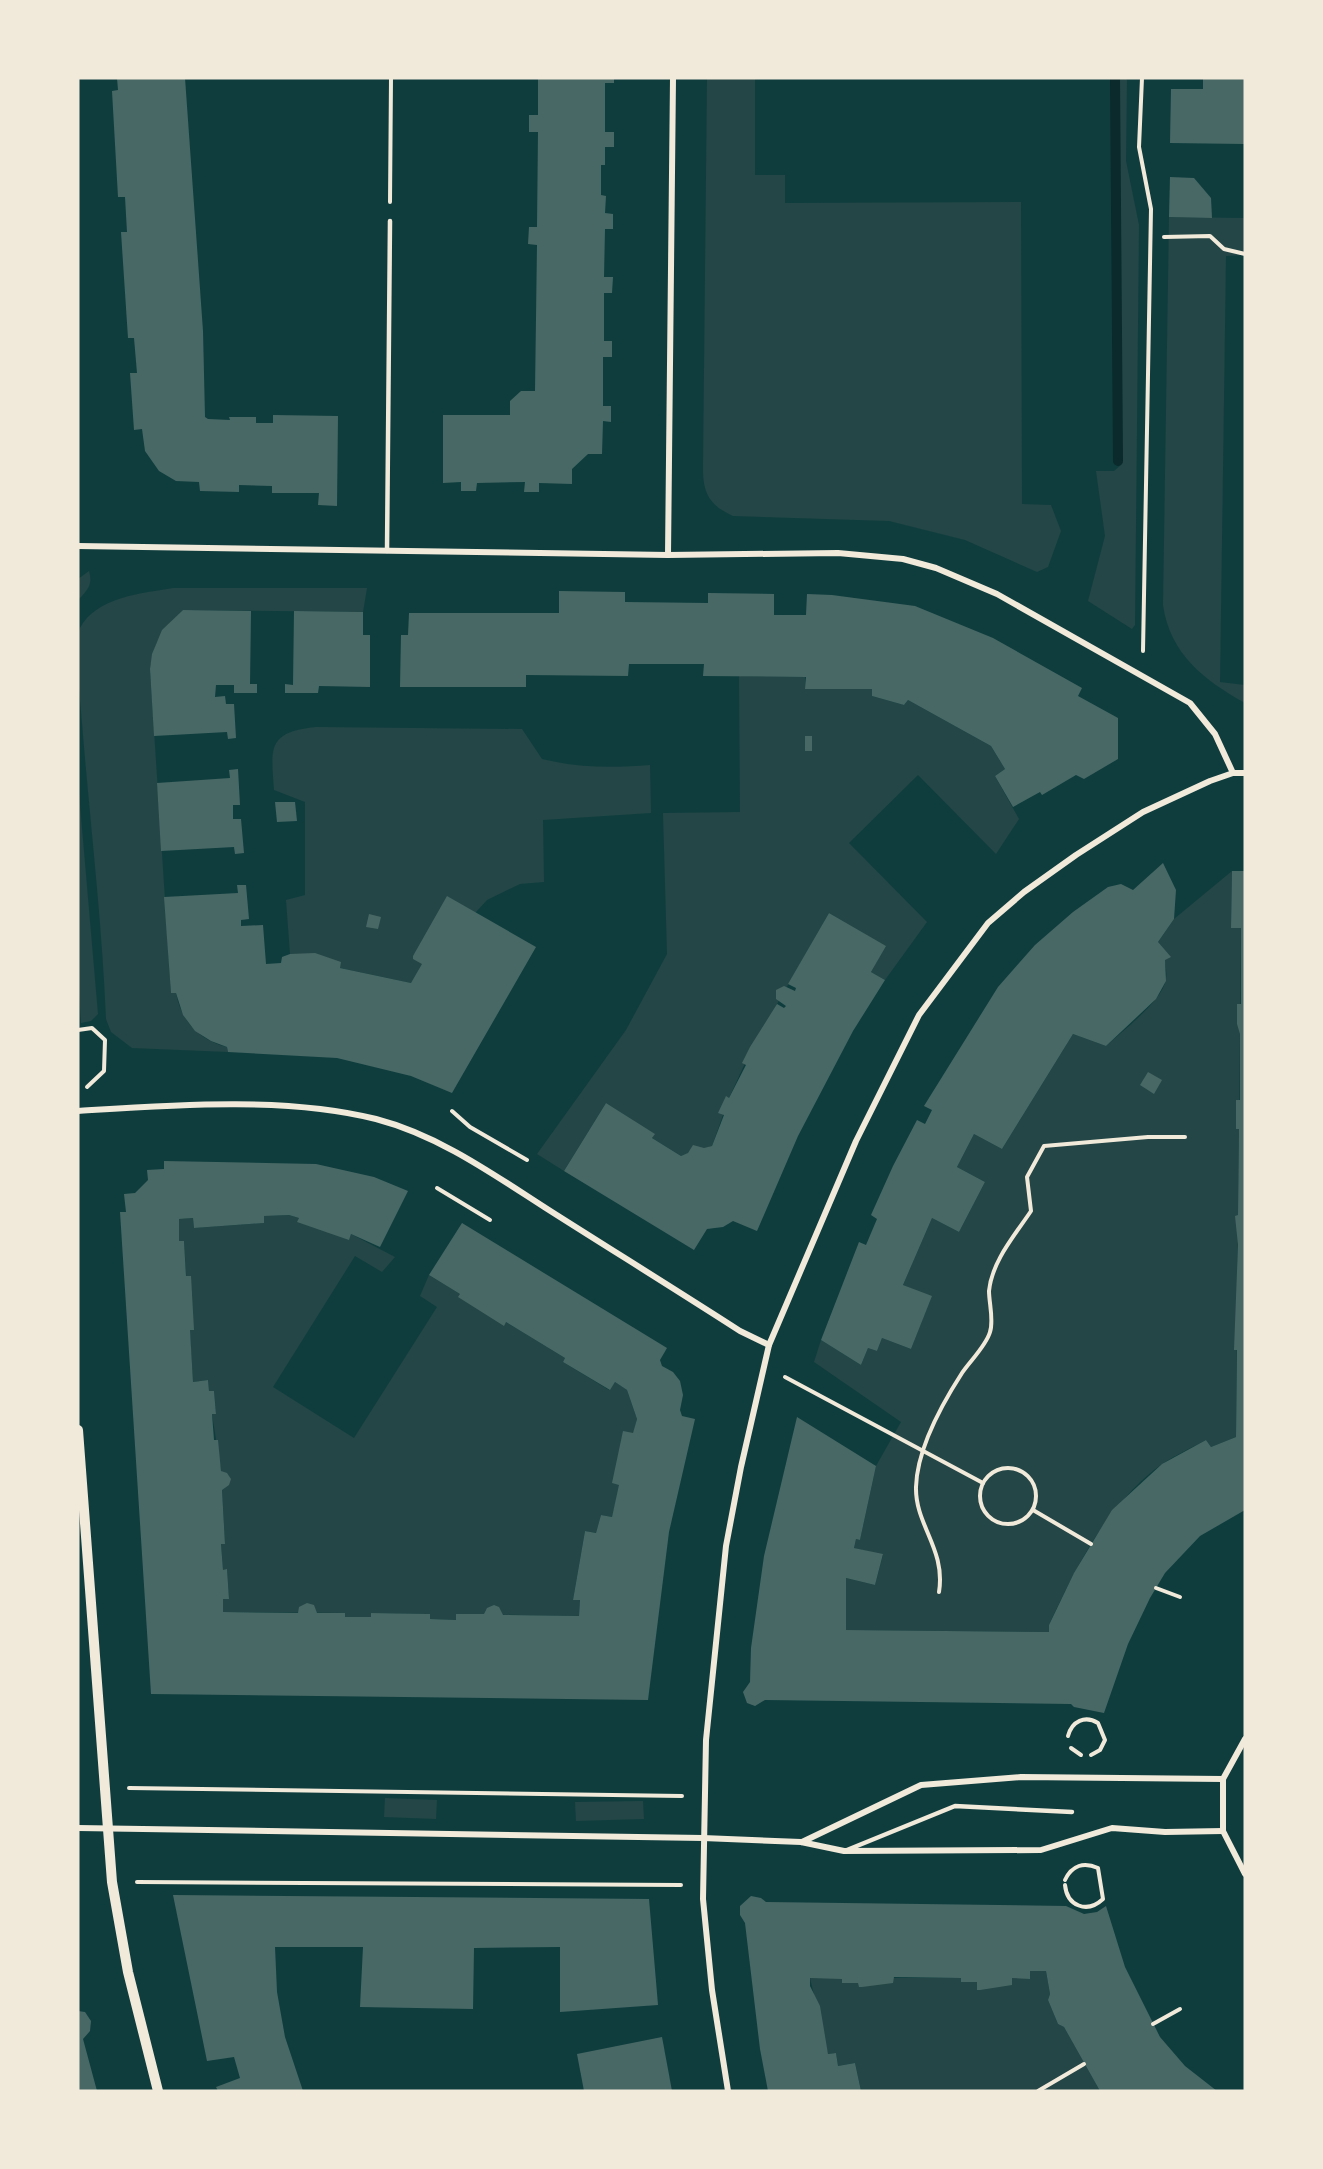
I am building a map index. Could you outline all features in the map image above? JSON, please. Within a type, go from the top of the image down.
[{"type":"street","points":[[668,555],[673,78]]},
{"type":"street","points":[[78,546],[668,555],[838,553],[903,559],[936,568],[997,594],[1134,671],[1198,711],[1215,734],[1233,773]]},
{"type":"street","points":[[728,2091],[712,1990],[703,1885],[707,1728],[726,1546],[769,1345],[856,1141],[919,1015],[988,923],[1024,892],[1143,812],[1182,793],[1233,773],[1245,773]]},
{"type":"street","points":[[78,1111],[158,1106],[295,1107],[350,1113],[401,1127],[471,1160],[740,1331],[769,1345]]},
{"type":"street","points":[[78,1430],[112,1882],[128,1972],[158,2091]]},
{"type":"street","points":[[1245,1739],[1223,1779],[1223,1831],[1245,1874]]},
{"type":"street","points":[[801,1842],[921,1785],[1021,1777],[1110,1780],[1223,1779]]},
{"type":"street","points":[[78,1828],[703,1838],[801,1842],[844,1851],[1041,1850],[1112,1828],[1165,1832],[1223,1831]]},
{"type":"lane","points":[[387,551],[390,221]]},
{"type":"lane","points":[[844,1851],[955,1806],[1072,1812]]},
{"type":"path","points":[[390,221],[391,78]]},
{"type":"path","points":[[1134,671],[1145,640],[1150,301],[1151,209],[1139,147],[1142,78]]},
{"type":"path","points":[[1164,237],[1210,236],[1224,249],[1245,254]]},
{"type":"path","points":[[78,1095],[104,1071],[105,1050],[105,1040],[92,1028],[80,1030]]},
{"type":"path","points":[[452,1111],[470,1127],[527,1160]]},
{"type":"path","points":[[939,1592],[942,1577],[936,1547],[921,1516],[916,1488],[922,1450],[960,1376],[990,1332],[989,1290],[994,1268],[1031,1211],[1027,1177],[1044,1146],[1148,1137],[1185,1137]]},
{"type":"path","points":[[437,1188],[490,1220]]},
{"type":"path","points":[[763,1365],[983,1483]]},
{"type":"path","points":[[1000,1469],[1018,1470],[1032,1480],[1036,1488],[1037,1497],[1033,1509],[1023,1520],[1014,1524],[995,1522],[982,1507],[980,1498],[983,1483],[992,1473],[1000,1469]]},
{"type":"path","points":[[1033,1509],[1091,1544]]},
{"type":"path","points":[[1156,1588],[1180,1597]]},
{"type":"path","points":[[1068,1736],[1072,1726],[1084,1719],[1096,1722],[1103,1729],[1105,1740],[1100,1750],[1090,1755],[1080,1755],[1071,1748]]},
{"type":"path","points":[[105,1788],[704,1796]]},
{"type":"path","points":[[1083,1864],[1095,1866],[1098,1868],[1103,1899],[1090,1907],[1079,1906],[1069,1899],[1065,1882],[1075,1867],[1083,1864]]},
{"type":"path","points":[[112,1882],[703,1885]]},
{"type":"path","points":[[1153,2024],[1180,2009]]},
{"type":"path","points":[[1038,2091],[1084,2064]]},
{"type":"shaded area","points":[[707,78],[755,78],[755,175],[785,175],[785,203],[1021,202],[1022,504],[1051,505],[1061,531],[1048,567],[1037,572],[965,540],[889,521],[733,516],[713,503],[704,484],[703,468]]},
{"type":"shaded area","points":[[1118,78],[1127,78],[1126,161],[1139,225],[1135,625],[1132,629],[1088,601],[1105,536],[1096,471],[1114,471],[1121,465]]},
{"type":"shaded area","points":[[1169,217],[1245,218],[1245,255],[1226,256],[1220,682],[1245,685],[1245,703],[1216,685],[1191,664],[1173,638],[1163,605]]},
{"type":"shaded area","points":[[89,571],[89,587],[78,600],[78,579]]},
{"type":"shaded area","points":[[173,588],[367,588],[363,612],[183,610],[164,630],[154,650],[150,669],[171,992],[176,993],[182,1012],[193,1028],[208,1040],[227,1047],[228,1052],[132,1048],[111,1032],[106,1019],[99,908],[78,674],[78,635],[87,618],[97,609],[109,603],[121,598]]},
{"type":"shaded area","points":[[739,676],[805,677],[806,689],[872,689],[872,696],[904,705],[908,700],[991,746],[1005,769],[995,776],[1019,819],[996,854],[918,775],[849,843],[927,922],[885,980],[871,972],[885,946],[829,913],[752,1048],[729,1098],[712,1146],[681,1156],[652,1138],[654,1134],[606,1103],[564,1171],[537,1154],[626,1030],[667,954],[663,813],[740,812]]},
{"type":"shaded area","points":[[316,727],[522,729],[542,759],[596,766],[650,765],[651,813],[543,820],[544,882],[520,884],[487,900],[411,983],[340,968],[290,954],[286,900],[305,895],[305,802],[274,790],[273,753],[280,738],[288,733]]},
{"type":"shaded area","points":[[78,782],[98,1014],[91,1021],[81,1023],[78,979]]},
{"type":"shaded area","points":[[1232,871],[1231,928],[1241,928],[1236,1437],[1211,1447],[1206,1440],[1166,1462],[1136,1486],[1106,1522],[1081,1561],[1049,1625],[1049,1632],[846,1630],[846,1578],[875,1585],[883,1555],[854,1548],[856,1539],[860,1540],[876,1466],[901,1422],[814,1362],[821,1340],[861,1365],[868,1348],[877,1351],[882,1338],[911,1349],[931,1297],[903,1285],[932,1218],[959,1232],[985,1182],[957,1167],[974,1134],[1002,1149],[1073,1034],[1106,1046],[1150,1006],[1158,997],[1166,979],[1165,965],[1158,942],[1174,919]]},
{"type":"shaded area","points":[[289,1215],[299,1218],[298,1222],[349,1239],[351,1234],[395,1257],[382,1272],[355,1256],[273,1387],[354,1438],[437,1307],[420,1296],[429,1275],[565,1358],[563,1362],[609,1390],[615,1382],[627,1390],[637,1419],[612,1517],[601,1515],[596,1533],[585,1531],[573,1600],[580,1600],[579,1616],[456,1614],[456,1620],[430,1619],[429,1614],[372,1613],[371,1617],[345,1617],[345,1613],[223,1612],[223,1599],[229,1598],[227,1570],[223,1570],[221,1544],[225,1544],[221,1471],[212,1414],[216,1414],[214,1391],[209,1391],[208,1380],[193,1382],[184,1241],[179,1241],[179,1219],[193,1218],[194,1228],[263,1223],[264,1216]]},
{"type":"shaded area","points":[[385,1798],[437,1800],[436,1819],[384,1817]]},
{"type":"shaded area","points":[[643,1801],[644,1819],[576,1821],[575,1802]]},
{"type":"shaded area","points":[[1046,1971],[1050,1994],[1048,2000],[1058,2024],[1064,2027],[1100,2091],[861,2091],[855,2063],[838,2066],[836,2053],[828,2054],[810,1978],[961,1978]]},
{"type":"building","points":[[117,78],[185,78],[203,331],[205,417],[230,420],[229,417],[256,417],[256,423],[273,423],[273,415],[338,416],[337,506],[318,505],[319,493],[272,493],[272,486],[239,485],[239,492],[200,491],[199,482],[176,481],[159,471],[145,451],[142,429],[134,430],[130,373],[137,373],[134,338],[128,338],[121,232],[127,232],[125,197],[118,197],[112,91],[118,90]]},
{"type":"building","points":[[538,78],[614,78],[614,83],[605,83],[605,132],[614,132],[614,147],[605,147],[605,165],[601,165],[601,195],[606,196],[605,213],[613,214],[613,229],[605,229],[604,277],[613,277],[612,293],[604,293],[604,341],[612,341],[612,357],[603,357],[603,406],[611,406],[611,422],[603,421],[602,454],[588,454],[572,469],[572,484],[539,483],[539,492],[524,492],[525,482],[477,483],[476,491],[461,491],[461,482],[443,483],[443,415],[510,415],[510,401],[521,391],[535,391],[537,245],[528,244],[529,227],[537,227],[538,132],[529,132],[529,115],[538,115]]},
{"type":"building","points":[[1203,78],[1245,78],[1244,144],[1170,143],[1171,89],[1203,89]]},
{"type":"building","points":[[1170,177],[1194,178],[1211,198],[1212,218],[1169,217]]},
{"type":"building","points":[[559,591],[625,592],[625,602],[708,603],[708,593],[774,594],[774,615],[806,615],[807,594],[915,606],[993,638],[1082,688],[1078,696],[1118,718],[1118,759],[1084,779],[1076,775],[1042,795],[1040,792],[1013,807],[995,776],[1005,769],[991,746],[908,700],[904,705],[872,696],[872,689],[805,689],[806,677],[703,676],[704,664],[629,664],[628,676],[526,675],[526,687],[400,687],[401,635],[408,635],[409,613],[559,613]]},
{"type":"building","points":[[183,610],[251,611],[250,684],[257,684],[257,693],[234,693],[234,685],[216,685],[215,697],[225,696],[226,704],[234,704],[236,738],[228,739],[227,732],[154,736],[150,669],[152,654],[162,630]]},
{"type":"building","points":[[294,611],[363,612],[363,635],[370,635],[370,687],[319,686],[318,693],[285,693],[285,684],[293,685]]},
{"type":"building","points":[[805,736],[812,736],[812,751],[805,751]]},
{"type":"building","points":[[238,769],[240,805],[233,805],[233,819],[241,819],[244,853],[235,854],[234,847],[161,851],[157,783],[230,778],[229,770]]},
{"type":"building","points":[[275,802],[295,802],[297,821],[277,822]]},
{"type":"building","points":[[1163,863],[1176,890],[1174,919],[1158,942],[1171,957],[1165,960],[1166,981],[1156,999],[1106,1046],[1073,1034],[1002,1149],[974,1134],[957,1167],[985,1182],[959,1232],[932,1218],[903,1285],[932,1296],[911,1349],[882,1338],[877,1351],[868,1348],[861,1365],[821,1340],[859,1242],[866,1245],[877,1219],[871,1215],[893,1166],[917,1120],[925,1124],[932,1110],[924,1106],[998,987],[1035,945],[1073,912],[1108,887],[1121,884],[1133,890]]},
{"type":"building","points":[[1232,871],[1245,871],[1245,1510],[1200,1536],[1165,1573],[1128,1644],[1104,1713],[1074,1707],[1071,1704],[765,1700],[755,1706],[747,1703],[743,1692],[750,1682],[751,1648],[764,1556],[797,1417],[876,1466],[860,1540],[856,1539],[854,1548],[883,1554],[875,1585],[846,1578],[846,1630],[1049,1632],[1049,1625],[1074,1573],[1112,1510],[1162,1464],[1206,1440],[1211,1447],[1236,1437],[1237,1350],[1234,1350],[1238,1245],[1235,1216],[1238,1215],[1239,1129],[1236,1129],[1236,1100],[1240,1100],[1240,1034],[1237,1024],[1237,1004],[1241,1004],[1241,928],[1231,928]]},
{"type":"building","points":[[237,885],[246,885],[249,919],[241,920],[241,926],[263,925],[266,964],[281,963],[282,957],[290,954],[315,953],[341,962],[340,968],[411,983],[422,964],[413,959],[413,956],[447,896],[536,947],[452,1093],[411,1076],[337,1058],[228,1052],[227,1047],[195,1031],[183,1015],[176,993],[171,993],[164,897],[238,893]]},
{"type":"building","points":[[829,913],[886,946],[871,972],[885,980],[853,1031],[798,1136],[757,1231],[733,1221],[723,1227],[707,1229],[694,1250],[564,1171],[606,1103],[655,1134],[652,1138],[681,1156],[688,1153],[693,1145],[704,1148],[712,1146],[724,1115],[718,1113],[726,1096],[729,1098],[746,1065],[742,1063],[750,1047],[777,1004],[784,1008],[786,1006],[776,999],[776,990],[784,986],[795,991],[796,988],[788,984]]},
{"type":"building","points":[[369,914],[381,917],[378,929],[366,927]]},
{"type":"building","points":[[1148,1072],[1162,1080],[1154,1094],[1140,1085]]},
{"type":"building","points":[[164,1161],[316,1164],[374,1177],[408,1191],[380,1247],[351,1234],[349,1240],[297,1222],[299,1218],[289,1215],[264,1216],[264,1223],[194,1228],[193,1218],[179,1219],[179,1241],[184,1241],[186,1276],[191,1276],[194,1330],[190,1330],[193,1382],[208,1380],[209,1391],[214,1391],[216,1414],[212,1414],[214,1440],[218,1440],[221,1471],[227,1473],[231,1479],[229,1485],[222,1490],[225,1544],[221,1544],[223,1570],[227,1569],[229,1599],[223,1599],[223,1612],[298,1613],[299,1607],[307,1603],[314,1605],[317,1613],[345,1613],[345,1617],[371,1617],[371,1613],[430,1614],[430,1619],[456,1620],[456,1614],[484,1614],[487,1608],[494,1605],[499,1607],[503,1615],[579,1616],[580,1600],[573,1600],[585,1531],[596,1533],[601,1515],[612,1517],[619,1485],[612,1483],[623,1431],[633,1433],[637,1419],[627,1390],[615,1382],[610,1390],[563,1362],[565,1358],[506,1322],[504,1326],[458,1297],[460,1294],[429,1275],[462,1223],[667,1348],[660,1360],[662,1366],[673,1372],[680,1381],[683,1395],[680,1410],[682,1416],[695,1419],[669,1532],[648,1700],[151,1694],[120,1212],[126,1212],[124,1194],[135,1193],[148,1180],[147,1170],[164,1169]]},
{"type":"building","points":[[173,1895],[649,1899],[658,2005],[560,2012],[560,1947],[474,1948],[473,2009],[360,2007],[363,1947],[275,1947],[277,1992],[285,2037],[303,2091],[218,2091],[216,2087],[240,2078],[234,2057],[207,2061]]},
{"type":"building","points":[[751,1896],[761,1898],[766,1902],[1066,1906],[1084,1914],[1097,1912],[1106,1906],[1125,1967],[1160,2037],[1185,2066],[1217,2091],[1100,2091],[1064,2027],[1058,2024],[1048,2000],[1050,1994],[1046,1971],[1030,1971],[1030,1979],[1012,1978],[1012,1985],[980,1990],[977,1990],[977,1982],[961,1982],[961,1978],[894,1977],[893,1983],[859,1987],[858,1983],[842,1983],[842,1979],[810,1978],[810,1986],[820,2006],[828,2054],[836,2053],[838,2066],[855,2063],[861,2091],[768,2091],[760,2049],[745,1923],[740,1915],[740,1906]]},
{"type":"building","points":[[78,2011],[85,2012],[91,2021],[90,2031],[83,2039],[97,2091],[78,2091]]},
{"type":"building","points":[[662,2037],[672,2091],[584,2091],[577,2054]]},
{"type":"waterway","points":[[1115,78],[1118,461]]}]
